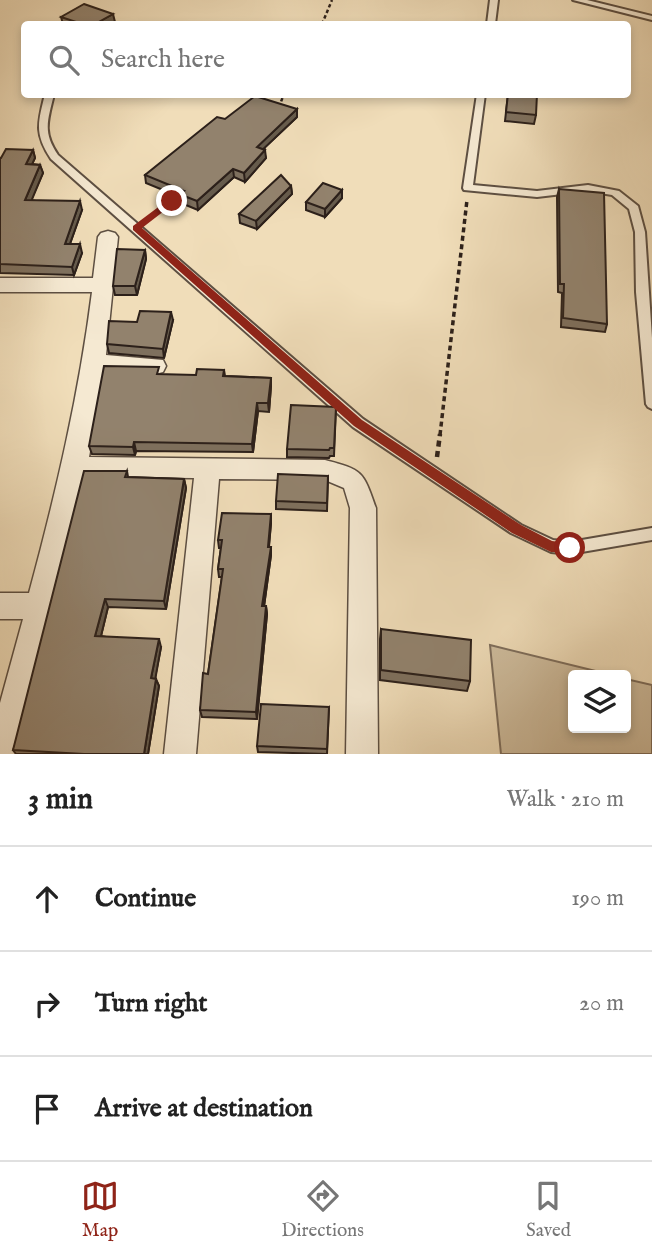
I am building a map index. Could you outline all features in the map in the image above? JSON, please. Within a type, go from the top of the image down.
[{"type":"street","points":[[2,754],[75,467],[94,363],[108,237]]},
{"type":"street","points":[[0,285],[103,285]]},
{"type":"street","points":[[94,363],[155,366]]},
{"type":"street","points":[[75,467],[325,470],[343,475],[354,482],[363,508],[362,754]]},
{"type":"street","points":[[180,754],[207,469]]},
{"type":"street","points":[[0,606],[40,606]]},
{"type":"lane","points":[[491,21],[494,0]]},
{"type":"lane","points":[[577,0],[652,18]]},
{"type":"lane","points":[[49,98],[40,130],[43,142],[54,157],[358,423],[516,529],[551,546],[570,548],[652,534]]},
{"type":"lane","points":[[480,98],[468,188],[537,194],[588,188],[615,194],[634,208],[646,232],[642,292],[652,404]]},
{"type":"path","points":[[323,21],[332,0]]},
{"type":"path","points":[[274,113],[282,98]]},
{"type":"path","points":[[436,474],[468,188]]},
{"type":"path","points":[[136,228],[183,192]]},
{"type":"shaded area","points":[[490,645],[592,670],[568,670],[568,733],[631,733],[631,680],[652,685],[652,754],[501,754]]},
{"type":"building","points":[[84,4],[113,14],[100,21],[73,21],[61,17]]},
{"type":"building","points":[[252,98],[261,98],[297,109],[257,147],[265,150],[244,173],[233,169],[197,201],[179,194],[184,191],[145,175],[217,117],[225,119]]},
{"type":"building","points":[[508,98],[537,98],[536,115],[506,112]]},
{"type":"building","points":[[6,149],[33,150],[26,164],[40,165],[25,200],[80,201],[65,244],[80,244],[72,267],[0,264],[0,158]]},
{"type":"building","points":[[281,175],[291,186],[256,221],[239,214]]},
{"type":"building","points":[[323,183],[342,190],[325,209],[306,202]]},
{"type":"building","points":[[559,189],[604,193],[607,324],[563,318]]},
{"type":"building","points":[[117,249],[145,250],[135,286],[113,286]]},
{"type":"building","points":[[140,311],[171,312],[163,349],[107,344],[109,321],[137,322]]},
{"type":"building","points":[[104,366],[159,367],[157,374],[196,375],[197,369],[224,370],[223,376],[271,378],[268,403],[257,403],[252,444],[134,442],[133,447],[89,446]]},
{"type":"building","points":[[291,405],[336,407],[334,448],[287,449]]},
{"type":"building","points":[[84,471],[127,471],[125,477],[184,479],[164,601],[105,599],[95,636],[159,639],[151,678],[156,679],[144,754],[13,750]]},
{"type":"building","points":[[278,474],[328,476],[327,503],[276,501]]},
{"type":"building","points":[[222,513],[271,514],[268,547],[271,547],[262,606],[266,606],[256,712],[200,710],[203,673],[208,674],[223,569],[218,569]]},
{"type":"building","points":[[381,629],[471,640],[470,681],[381,670]]},
{"type":"building","points":[[261,704],[329,707],[327,749],[257,746]]},
{"type":"route","points":[[172,201],[136,228],[358,423],[516,529],[551,546],[570,548]]}]
